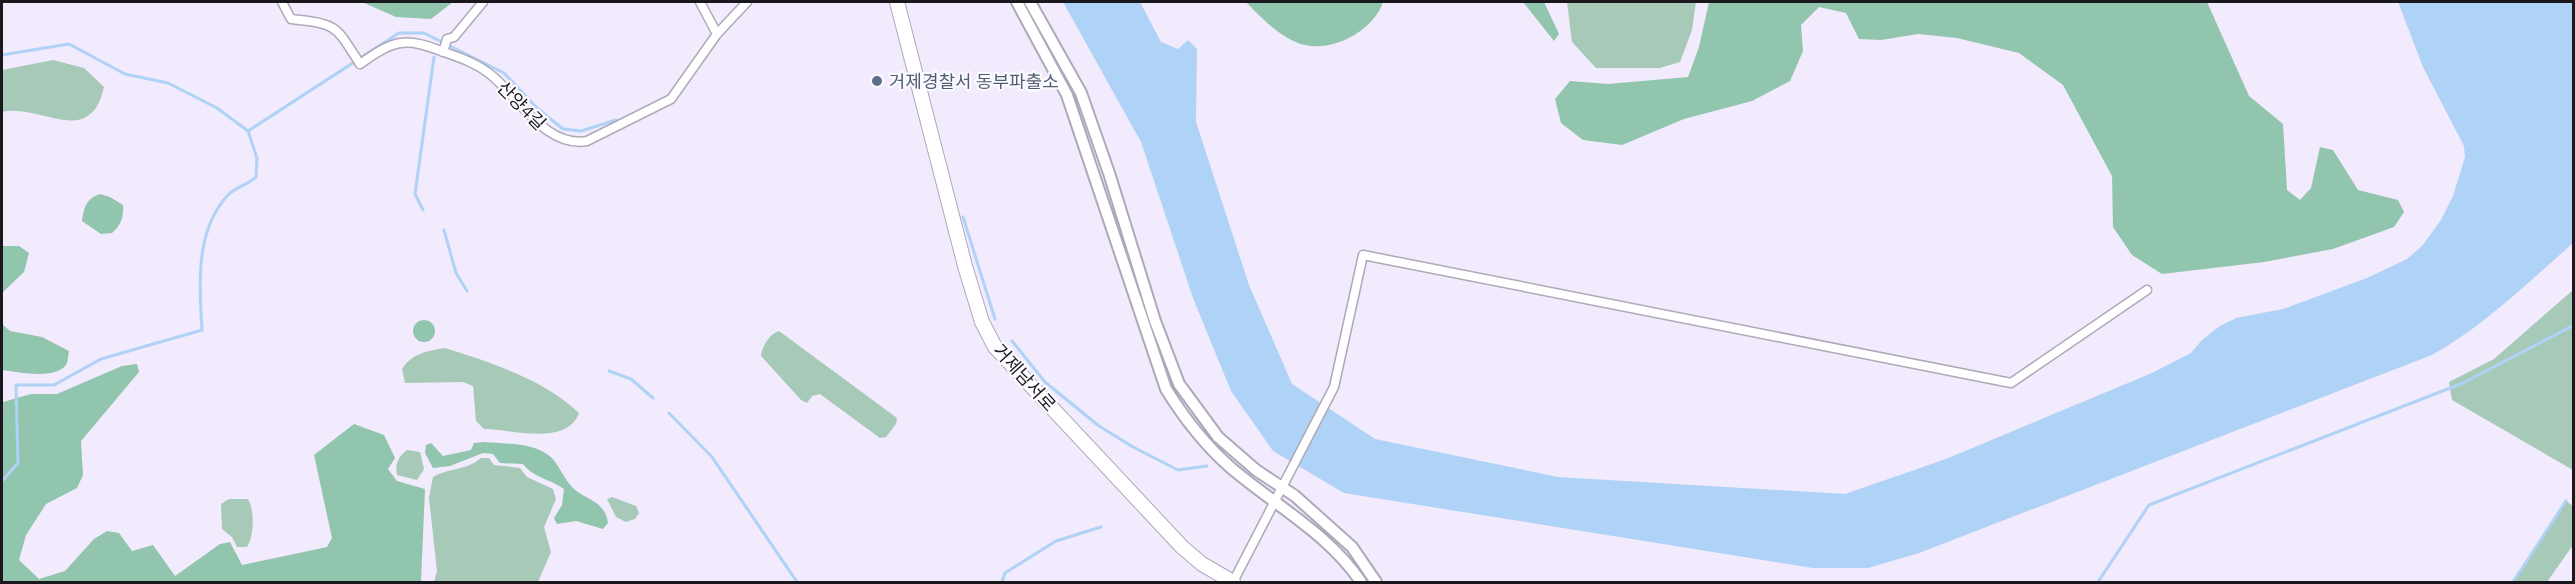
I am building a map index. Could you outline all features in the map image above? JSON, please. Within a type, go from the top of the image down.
[{"type":"main road","name":"거제남서로","points":[[897,2],[965,266],[982,322],[995,347],[1182,547],[1202,564],[1233,582]]},
{"type":"street","name":"산양4길","points":[[282,2],[291,19],[326,23],[338,28],[360,64],[403,41],[420,42],[476,64],[492,75],[551,134],[573,143],[587,141],[671,99],[717,34],[747,2]]},
{"type":"street","points":[[443,52],[447,39],[454,37],[483,2]]},
{"type":"street","points":[[700,2],[717,34]]},
{"type":"street","points":[[1017,2],[1067,95],[1166,389],[1185,419],[1207,445],[1248,482],[1275,501],[1342,558],[1361,582]]},
{"type":"street","points":[[1030,2],[1081,93],[1110,173],[1155,321],[1179,384],[1218,437],[1256,470],[1282,487],[1352,547],[1376,582]]},
{"type":"street","points":[[1233,582],[1334,387],[1363,255],[2011,383],[2147,291]]},
{"type":"green space","points":[[362,2],[453,2],[431,19],[396,17]]},
{"type":"green space","points":[[1246,2],[1383,2],[1371,22],[1352,37],[1328,45],[1316,46],[1297,43],[1281,34]]},
{"type":"green space","points":[[1523,2],[1544,2],[1559,34],[1554,41]]},
{"type":"green space","points":[[1567,2],[1696,2],[1692,30],[1680,62],[1660,68],[1596,68],[1572,42]]},
{"type":"green space","points":[[1709,2],[2207,2],[2249,96],[2283,124],[2287,190],[2300,200],[2311,188],[2320,147],[2333,150],[2358,190],[2398,200],[2404,212],[2394,227],[2333,249],[2264,262],[2162,274],[2132,255],[2113,227],[2112,176],[2063,85],[2019,53],[1957,38],[1918,34],[1881,40],[1859,39],[1846,13],[1819,7],[1801,25],[1803,51],[1790,81],[1752,101],[1684,119],[1622,145],[1583,140],[1561,123],[1555,99],[1570,81],[1608,84],[1688,77],[1699,47]]},
{"type":"green space","points":[[53,60],[84,68],[104,87],[97,106],[88,116],[76,120],[62,120],[17,111],[2,112],[2,70]]},
{"type":"green space","points":[[100,194],[123,205],[121,220],[112,233],[101,234],[82,221],[86,204]]},
{"type":"green space","points":[[2,246],[19,246],[29,253],[24,272],[2,293]]},
{"type":"green space","points":[[2573,290],[2573,470],[2452,400],[2449,382],[2494,359]]},
{"type":"green space","points":[[424,320],[432,323],[435,331],[432,339],[424,342],[416,339],[413,331],[416,323]]},
{"type":"green space","points":[[2,324],[10,331],[42,337],[69,351],[66,365],[61,370],[45,374],[2,370]]},
{"type":"green space","points":[[779,331],[897,418],[896,424],[886,437],[880,438],[820,394],[812,396],[807,403],[801,400],[761,356],[767,341]]},
{"type":"green space","points":[[445,348],[516,373],[550,391],[579,413],[563,430],[551,433],[537,434],[484,429],[476,421],[473,386],[463,382],[405,383],[402,369],[411,359]]},
{"type":"green space","points":[[137,364],[139,372],[81,441],[83,475],[77,488],[46,504],[26,535],[19,560],[39,579],[65,571],[94,539],[107,531],[119,533],[132,551],[153,545],[175,576],[220,544],[230,542],[242,565],[327,547],[332,538],[314,455],[354,424],[384,435],[395,458],[388,469],[397,481],[425,489],[421,582],[2,582],[3,402],[31,394],[57,394],[122,366]]},
{"type":"green space","points":[[431,443],[443,456],[471,450],[474,443],[529,446],[545,453],[552,458],[574,489],[600,506],[608,523],[603,529],[576,521],[557,524],[554,518],[562,505],[564,489],[527,469],[523,464],[500,463],[493,454],[483,453],[450,466],[433,468],[425,453],[426,445]]},
{"type":"green space","points":[[407,450],[420,452],[424,469],[417,480],[397,475],[398,461]]},
{"type":"green space","points":[[481,458],[489,458],[494,465],[520,468],[527,477],[553,489],[556,499],[544,527],[551,552],[538,582],[434,582],[437,571],[429,498],[433,477],[470,465]]},
{"type":"green space","points":[[612,497],[636,506],[639,513],[635,519],[626,522],[616,517],[607,499]]},
{"type":"green space","points":[[229,499],[248,499],[250,504],[253,517],[247,547],[237,547],[232,537],[222,529],[221,504]]},
{"type":"green space","points":[[2566,501],[2573,506],[2573,545],[2547,582],[2513,582]]},
{"type":"water","points":[[1063,2],[1140,2],[1161,42],[1178,49],[1188,40],[1197,49],[1196,122],[1249,285],[1292,384],[1375,439],[1558,477],[1845,494],[1946,459],[2152,373],[2191,353],[2202,340],[2220,326],[2236,318],[2283,309],[2367,278],[2407,259],[2422,246],[2441,220],[2453,196],[2465,157],[2464,146],[2423,67],[2398,2],[2573,2],[2573,243],[2488,317],[2432,355],[1919,553],[1868,568],[1813,568],[1344,493],[1273,451],[1231,391],[1193,298],[1141,142]]},
{"type":"waterway","points":[[2,55],[69,44],[125,74],[168,83],[217,108],[248,131],[399,33],[424,33],[504,73],[537,108],[563,129],[581,131],[616,120]]},
{"type":"waterway","points":[[423,210],[415,194],[434,57]]},
{"type":"waterway","points":[[2,481],[18,463],[16,385],[54,385],[101,359],[202,330],[200,277],[204,241],[217,209],[228,195],[256,177],[257,158],[248,131]]},
{"type":"waterway","points":[[963,217],[995,319]]},
{"type":"waterway","points":[[444,230],[456,273],[467,291]]},
{"type":"waterway","points":[[2098,582],[2149,505],[2463,383],[2574,325]]},
{"type":"waterway","points":[[1012,341],[1045,382],[1099,426],[1133,447],[1178,470],[1207,466]]},
{"type":"waterway","points":[[609,371],[631,379],[653,398]]},
{"type":"waterway","points":[[669,413],[712,457],[797,582]]},
{"type":"waterway","points":[[2513,582],[2566,501]]},
{"type":"waterway","points":[[1002,582],[1005,573],[1056,541],[1101,527]]},
{"type":"place","name":"거제경찰서 동부파출소","points":[[877,81]]}]
